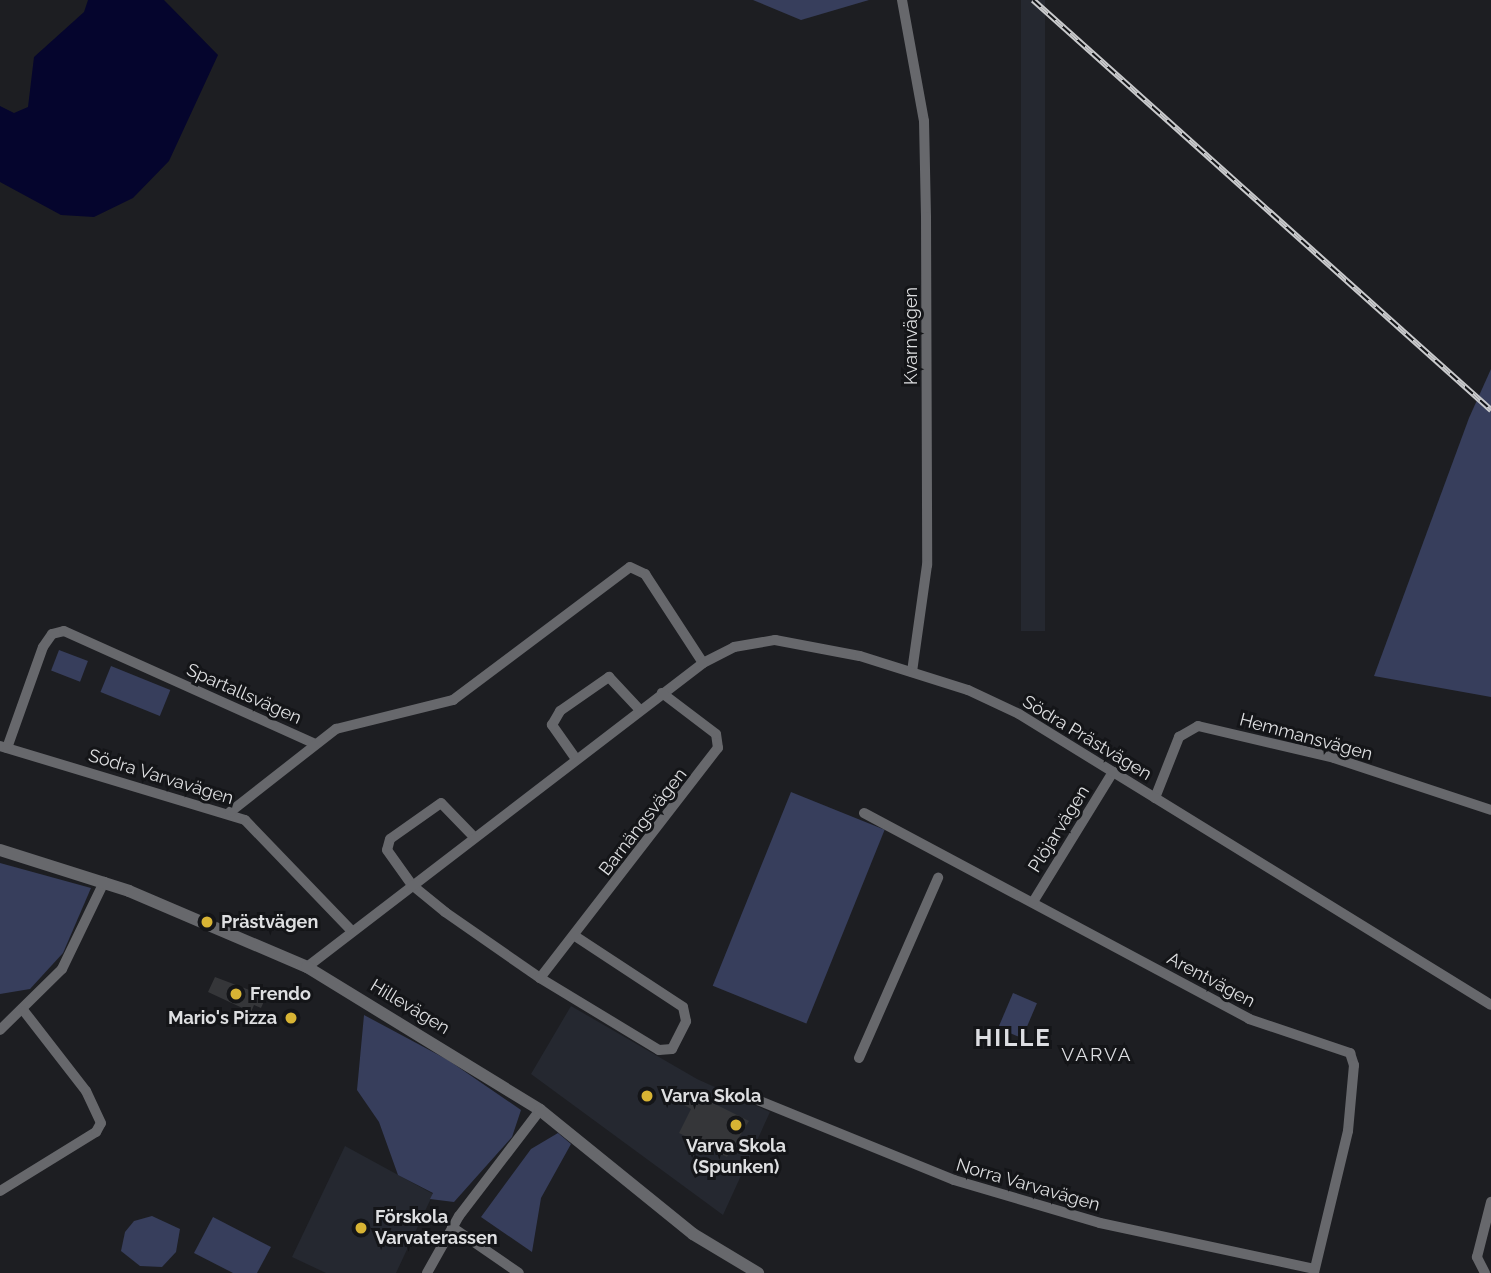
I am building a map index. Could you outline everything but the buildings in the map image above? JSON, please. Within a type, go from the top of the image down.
[{"type":"street","name":"Kvarnvägen","points":[[902,0],[924,121],[926,204],[928,565],[912,672]]},
{"type":"street","name":"Spartallsvägen","points":[[4,747],[43,647],[52,634],[64,631],[315,744],[336,729],[453,700],[630,567],[645,574],[703,663]]},
{"type":"street","name":"Södra Prästvägen","points":[[307,967],[703,663],[734,647],[775,640],[824,646],[912,672],[968,690],[1019,714],[1491,1004]]},
{"type":"street","points":[[576,759],[552,725],[559,711],[609,677],[640,710]]},
{"type":"street","name":"Barnängsvägen","points":[[540,978],[718,748],[716,734],[662,693]]},
{"type":"street","name":"Hemmansvägen","points":[[1154,798],[1179,737],[1198,726],[1334,758],[1491,810]]},
{"type":"street","points":[[229,812],[315,744]]},
{"type":"street","name":"Södra Varvavägen","points":[[4,747],[229,812],[251,823],[352,931]]},
{"type":"street","name":"Plöjarvägen","points":[[1033,902],[1113,772]]},
{"type":"street","points":[[474,837],[441,803],[394,836],[388,853],[412,885],[540,978],[659,1050],[671,1051],[685,1024],[683,1007],[575,936]]},
{"type":"street","name":"Arentvägen","points":[[864,813],[1249,1019],[1350,1053],[1354,1065],[1348,1131],[1314,1271]]},
{"type":"street","name":"Hillevägen","points":[[0,850],[104,882],[307,967],[540,1110],[693,1234],[758,1273]]},
{"type":"street","points":[[859,1058],[938,878]]},
{"type":"street","points":[[0,1030],[24,1011],[73,953],[104,882]]},
{"type":"street","points":[[1,1187],[96,1132],[101,1123],[86,1091],[24,1011]]},
{"type":"street","name":"Norra Varvavägen","points":[[745,1095],[954,1180],[1100,1223],[1314,1271]]},
{"type":"street","points":[[426,1273],[452,1227],[540,1110]]},
{"type":"street","points":[[1485,1273],[1477,1257],[1491,1202]]},
{"type":"street","points":[[452,1227],[506,1269],[519,1273]]},
{"type":"shaded area","points":[[88,0],[164,0],[218,55],[169,161],[133,198],[94,217],[61,215],[0,182],[0,106],[14,113],[28,107],[34,57],[84,12]]},
{"type":"shaded area","points":[[753,0],[869,0],[801,20]]},
{"type":"shaded area","points":[[1021,0],[1045,0],[1045,631],[1021,631]]},
{"type":"shaded area","points":[[1491,369],[1491,697],[1374,676],[1469,418]]},
{"type":"shaded area","points":[[59,650],[88,661],[80,682],[51,671]]},
{"type":"shaded area","points":[[111,666],[170,690],[160,716],[101,692]]},
{"type":"shaded area","points":[[791,792],[885,830],[806,1024],[713,986]]},
{"type":"shaded area","points":[[0,863],[91,888],[63,953],[30,989],[0,994]]},
{"type":"shaded area","points":[[1013,993],[1037,1003],[1022,1038],[998,1028]]},
{"type":"shaded area","name":"Varva Skola","points":[[571,1006],[697,1079],[770,1112],[723,1215],[531,1074]]},
{"type":"shaded area","points":[[364,1015],[448,1060],[521,1110],[512,1137],[454,1202],[430,1199],[433,1193],[398,1175],[379,1122],[357,1090]]},
{"type":"shaded area","points":[[558,1133],[571,1144],[541,1198],[532,1252],[481,1217],[531,1149]]},
{"type":"shaded area","name":"Förskola Varvaterassen","points":[[345,1146],[433,1194],[396,1273],[326,1273],[292,1257]]},
{"type":"shaded area","points":[[152,1216],[180,1229],[176,1252],[162,1267],[140,1266],[121,1251],[125,1232],[134,1221]]},
{"type":"shaded area","points":[[213,1217],[271,1247],[257,1273],[233,1273],[194,1253]]},
{"type":"railway","points":[[1033,0],[1491,410]]},
{"type":"place","name":"Prästvägen","points":[[207,922]]},
{"type":"place","name":"Frendo","points":[[236,994]]},
{"type":"place","name":"Mario's Pizza","points":[[291,1018]]},
{"type":"place","name":"Varva Skola","points":[[647,1096]]},
{"type":"place","name":"Varva Skola (Spunken)","points":[[736,1125]]},
{"type":"place","name":"Förskola Varvaterassen","points":[[361,1228]]},
{"type":"district","name":"HILLE","points":[[1013,1038]]},
{"type":"district","name":"VARVA","points":[[1097,1055]]}]
